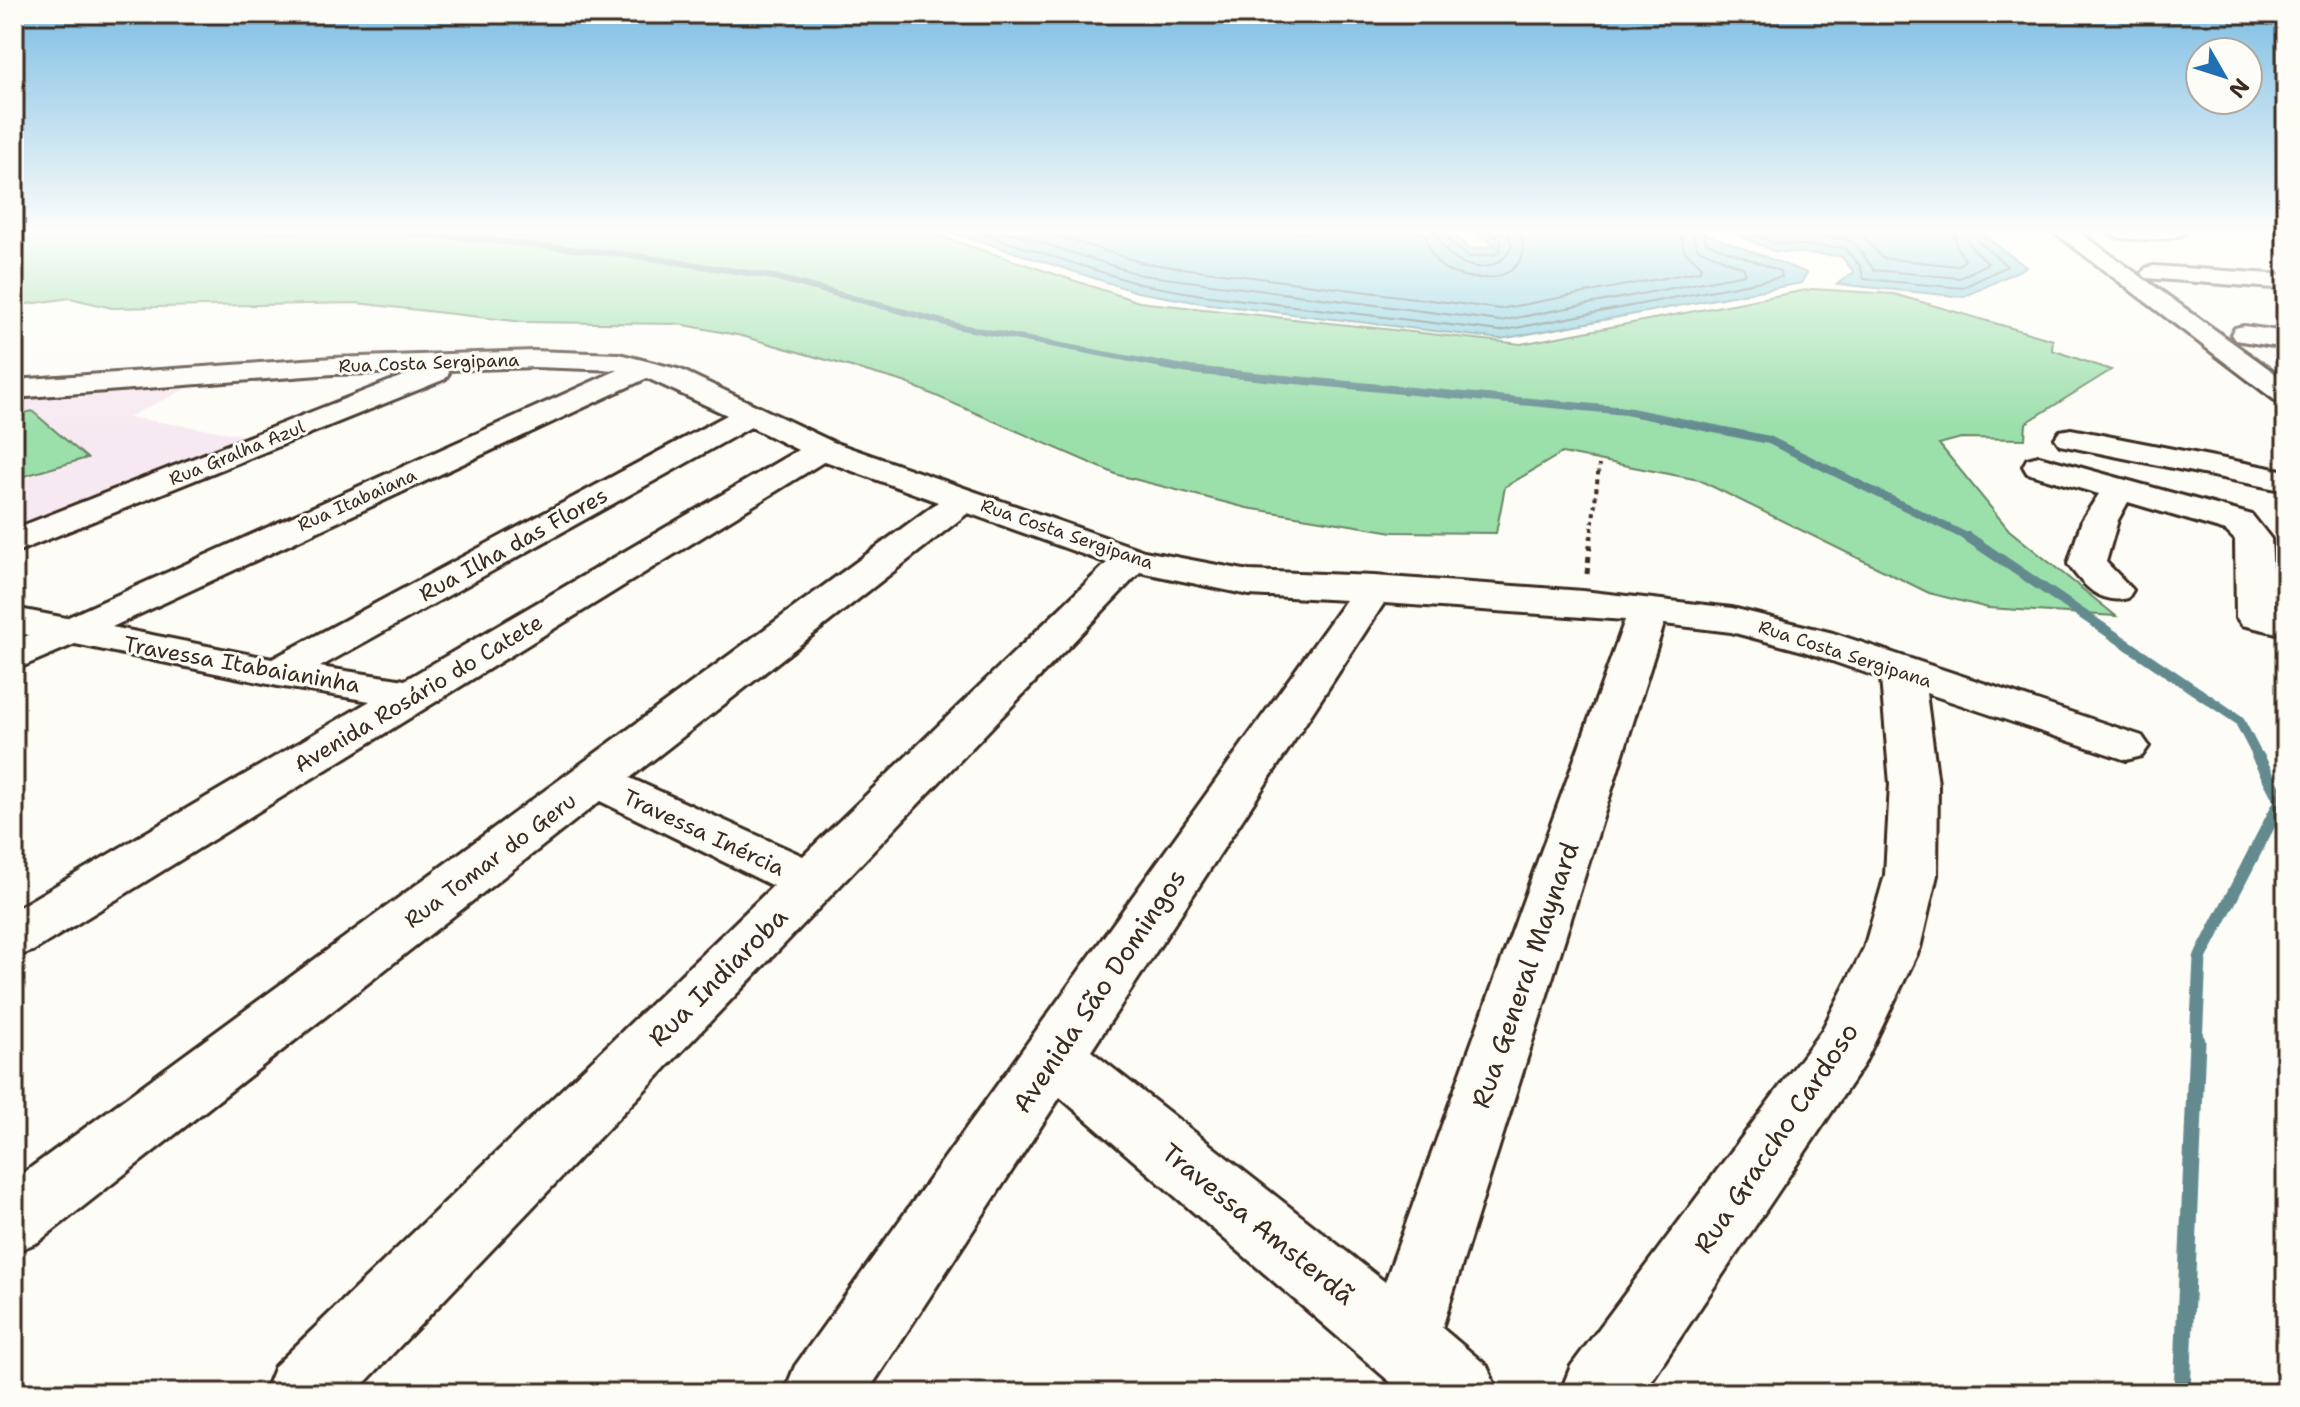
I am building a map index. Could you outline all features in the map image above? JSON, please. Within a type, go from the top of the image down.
[{"type":"street","points":[[2154,298],[2286,395]]},
{"type":"street","points":[[2190,298],[2286,366]]},
{"type":"street","points":[[2244,334],[2286,340]]},
{"type":"street","name":"Rua Costa Sergipana","points":[[14,389],[262,369],[576,359],[619,362],[647,368],[693,386],[748,416],[822,449],[1132,559],[1249,583],[1302,588],[1374,588],[1583,603],[1732,620],[1786,633],[2126,746]]},
{"type":"street","name":"Rua Gralha Azul","points":[[14,542],[460,363]]},
{"type":"street","name":"Rua Itabaiana","points":[[14,657],[647,368]]},
{"type":"street","name":"Rua Ilha das Flores","points":[[278,673],[748,416]]},
{"type":"street","points":[[2071,438],[2286,481]]},
{"type":"street","name":"Avenida Rosário do Catete","points":[[14,936],[822,449]]},
{"type":"street","points":[[2039,466],[2239,523],[2253,539],[2256,617],[2286,623]]},
{"type":"street","points":[[2114,590],[2087,564],[2100,520],[2119,489]]},
{"type":"street","name":"Rua Tomar do Geru","points":[[14,1220],[965,498]]},
{"type":"street","name":"Rua Indiaroba","points":[[302,1393],[813,883],[1132,559]]},
{"type":"street","name":"Avenida São Domingos","points":[[822,1393],[1374,588]]},
{"type":"street","name":"Rua General Maynard","points":[[1401,1341],[1649,609]]},
{"type":"street","name":"Travessa Itabaianinha","points":[[14,620],[278,673],[416,695]]},
{"type":"street","name":"Rua Graccho Cardoso","points":[[1598,1393],[1843,1047],[1892,948],[1911,875],[1914,784],[1902,671]]},
{"type":"street","name":"Travessa Inércia","points":[[595,780],[813,883]]},
{"type":"street","name":"Travessa Amsterdã","points":[[1055,1057],[1460,1393]]},
{"type":"path","points":[[1583,603],[1599,465]]},
{"type":"shaded area","points":[[212,377],[127,417],[256,437],[14,530],[14,394]]},
{"type":"green space","points":[[14,298],[1126,298],[1139,302],[1521,344],[1766,298],[1907,298],[2053,340],[2052,350],[2111,370],[2026,423],[2025,439],[1961,438],[1939,444],[2009,530],[2116,616],[1988,608],[1929,593],[1699,480],[1562,453],[1505,487],[1496,533],[1393,532],[1247,508],[1118,475],[904,382],[742,336],[679,324],[524,322],[356,303],[112,308],[70,298],[14,306]]},
{"type":"green space","points":[[32,411],[87,458],[14,479],[14,416]]},
{"type":"water","points":[[1170,298],[1722,298],[1501,339]]},
{"type":"waterway","points":[[851,298],[961,327],[1169,366]]},
{"type":"waterway","points":[[1162,365],[1169,366]]},
{"type":"waterway","points":[[1169,366],[1626,411],[1769,440],[1971,539]]},
{"type":"waterway","points":[[1971,539],[2239,720],[2259,759]]},
{"type":"waterway","points":[[2196,1043],[2200,958],[2281,801],[2258,757]]},
{"type":"waterway","points":[[2182,1393],[2197,1041]]}]
